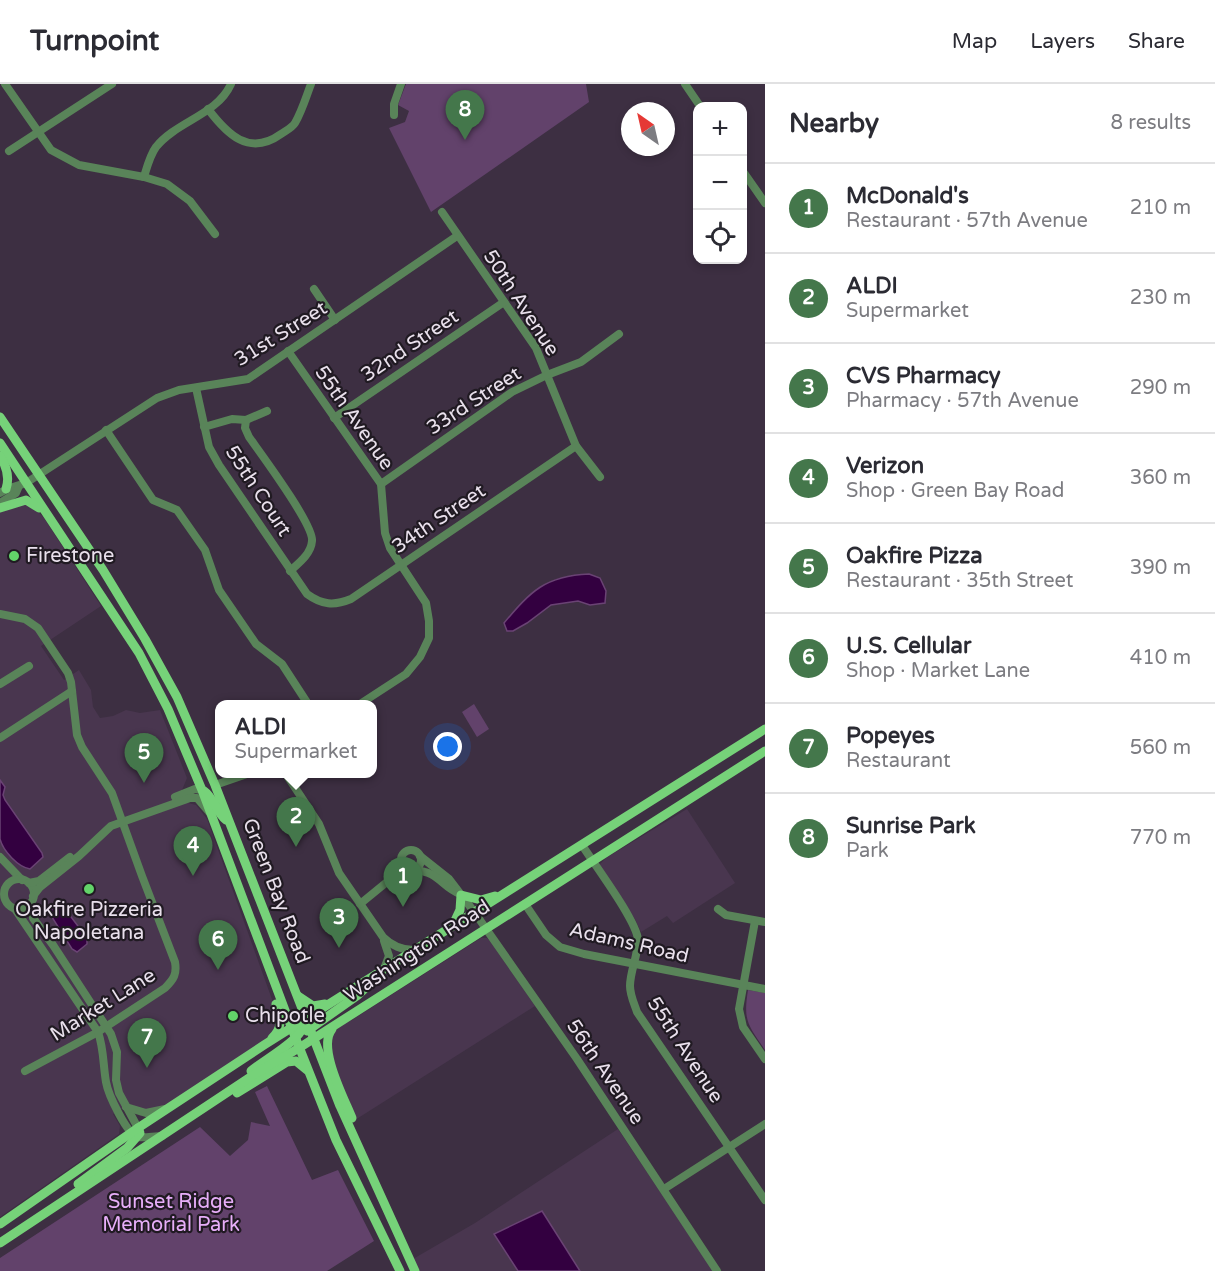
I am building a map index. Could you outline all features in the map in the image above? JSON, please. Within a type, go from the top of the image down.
[{"type":"main road","name":"Green Bay Road","points":[[0,417],[103,570],[177,697],[215,785],[340,1106],[415,1271]]},
{"type":"main road","name":"Green Bay Road","points":[[0,443],[23,484],[44,509],[139,653],[168,709],[202,790],[297,1044],[336,1140],[400,1271]]},
{"type":"main road","points":[[0,456],[8,473],[8,482],[3,491]]},
{"type":"main road","points":[[0,508],[26,500],[44,509]]},
{"type":"main road","name":"Washington Road","points":[[136,1133],[264,1045],[292,1029],[308,1024],[365,983],[765,729]]},
{"type":"main road","points":[[744,742],[754,758]]},
{"type":"main road","name":"Washington Road","points":[[202,1110],[262,1062],[314,1038],[765,751]]},
{"type":"main road","points":[[191,762],[208,785],[215,785]]},
{"type":"main road","points":[[202,790],[210,795],[220,814],[229,822]]},
{"type":"main road","points":[[452,927],[460,910],[461,895],[478,900],[489,899],[507,888],[521,884]]},
{"type":"main road","points":[[260,945],[263,968],[280,1019],[279,1031],[264,1045]]},
{"type":"main road","points":[[297,1044],[305,1026],[358,995],[383,972],[392,976],[396,981],[394,987]]},
{"type":"main road","points":[[296,993],[309,1005],[317,1006],[326,1004],[365,983]]},
{"type":"main road","points":[[339,1022],[327,1036],[329,1056],[355,1126],[361,1152]]},
{"type":"main road","points":[[0,1243],[202,1110],[219,1105],[275,1068],[293,1061],[300,1063],[309,1073]]},
{"type":"main road","points":[[52,1208],[136,1133]]},
{"type":"main road","points":[[0,1224],[136,1133]]},
{"type":"street","points":[[5,84],[51,150],[79,165],[144,177],[166,184],[190,201],[216,234]]},
{"type":"street","points":[[9,151],[112,84]]},
{"type":"street","points":[[144,177],[156,147],[169,135],[220,102],[231,84]]},
{"type":"street","points":[[208,109],[222,128],[251,145],[274,139],[294,125],[311,84]]},
{"type":"street","points":[[394,115],[394,104],[401,84]]},
{"type":"street","points":[[685,84],[697,102]]},
{"type":"street","points":[[747,177],[765,203]]},
{"type":"street","name":"50th Avenue","points":[[442,212],[536,348],[576,446],[600,477]]},
{"type":"street","name":"31st Street","points":[[0,503],[16,493],[23,484],[157,398],[179,390],[248,379],[457,236]]},
{"type":"street","points":[[314,289],[334,320]]},
{"type":"street","name":"32nd Street","points":[[334,418],[504,302]]},
{"type":"street","name":"33rd Street","points":[[381,484],[512,392],[581,362],[619,334]]},
{"type":"street","name":"55th Avenue","points":[[288,351],[381,484],[385,533],[390,548],[426,603],[429,638],[420,657],[407,673],[367,700]]},
{"type":"street","name":"55th Court","points":[[196,388],[209,447],[219,465],[290,571],[307,594],[316,601]]},
{"type":"street","points":[[204,427],[232,419],[246,420],[267,411]]},
{"type":"street","points":[[246,420],[245,428],[249,437],[312,535],[311,549],[290,571]]},
{"type":"street","points":[[106,430],[153,501],[177,510],[204,550],[219,590],[256,644],[282,664],[305,700]]},
{"type":"street","name":"34th Street","points":[[316,601],[326,604],[351,599],[576,446]]},
{"type":"street","name":"31st Street","points":[[3,491],[12,485],[23,484]]},
{"type":"street","name":"Market Lane","points":[[0,614],[25,619],[38,628],[68,673],[77,735],[82,747],[112,793],[176,962],[177,971],[173,980],[165,988],[98,1032],[25,1071]]},
{"type":"street","points":[[0,684],[29,666]]},
{"type":"street","points":[[0,737],[72,691]]},
{"type":"street","points":[[215,785],[235,778]]},
{"type":"street","points":[[289,778],[319,824],[335,866],[383,937],[391,945],[404,950],[417,950]]},
{"type":"street","points":[[3,892],[12,881],[39,881],[76,853],[104,825],[195,789],[202,790]]},
{"type":"street","points":[[0,909],[24,908],[40,887],[121,818],[190,798],[197,798],[210,814]]},
{"type":"street","name":"55th Avenue","points":[[582,845],[631,921],[638,938],[636,963],[630,984],[632,999],[638,1012],[765,1200]]},
{"type":"street","points":[[360,904],[393,877],[420,864],[420,856],[413,850],[407,851],[402,855],[393,877]]},
{"type":"street","name":"56th Avenue","points":[[420,856],[449,879],[486,928],[578,1059],[717,1271]]},
{"type":"street","points":[[0,858],[25,882],[32,899],[33,918],[49,938],[106,1026],[116,1047],[118,1064],[116,1080],[119,1093],[136,1133]]},
{"type":"street","points":[[401,861],[404,867],[411,870]]},
{"type":"street","name":"56th Avenue","points":[[411,870],[423,870],[435,876],[455,893],[461,895]]},
{"type":"street","points":[[0,880],[5,900],[98,1032],[103,1047],[106,1083],[111,1098],[136,1133],[162,1136]]},
{"type":"street","name":"Adams Road","points":[[525,904],[546,935],[560,947],[584,954],[765,989]]},
{"type":"street","points":[[718,909],[726,915],[765,922]]},
{"type":"street","points":[[755,921],[739,1010],[743,1027],[765,1059]]},
{"type":"street","points":[[383,937],[389,956],[383,972]]},
{"type":"street","points":[[126,1107],[146,1113],[170,1108]]},
{"type":"street","points":[[664,1189],[765,1124]]},
{"type":"shaded area","points":[[30,503],[44,518],[101,606],[41,646],[64,680],[79,670],[91,690],[93,707],[100,718],[113,716],[126,710],[140,713],[160,710],[187,778],[182,790],[188,803],[196,805],[207,819],[278,1016],[273,1035],[149,1116],[140,1116],[128,1105],[113,1114],[120,1126],[119,1134],[0,1217],[0,510]]},
{"type":"shaded area","points":[[589,574],[600,578],[606,591],[605,603],[590,605],[578,601],[551,605],[527,623],[513,631],[507,631],[504,623],[522,602],[540,587],[561,578]]},
{"type":"shaded area","points":[[0,780],[5,787],[3,795],[5,800],[42,853],[43,857],[30,869],[12,858],[0,839]]},
{"type":"shaded area","points":[[687,809],[735,883],[673,923],[667,916],[641,932],[635,919],[600,868],[600,864],[606,858]]},
{"type":"shaded area","points":[[59,901],[87,938],[87,944],[77,952],[72,949],[50,914],[54,904]]},
{"type":"shaded area","points":[[481,938],[487,938],[490,941],[535,1006],[355,1120],[333,1064],[331,1036],[333,1033],[341,1025]]},
{"type":"shaded area","points":[[618,1129],[713,1271],[419,1271],[413,1259],[475,1223]]},
{"type":"shaded area","points":[[542,1211],[580,1271],[518,1271],[494,1234]]},
{"type":"green space","points":[[406,84],[586,84],[589,102],[431,212],[389,128],[405,122],[409,111],[398,105]]},
{"type":"green space","points":[[474,704],[489,729],[477,737],[462,712]]},
{"type":"green space","points":[[748,990],[765,993],[765,1050],[748,1022],[746,1009]]},
{"type":"green space","name":"Sunset Ridge Memorial Park","points":[[267,1086],[312,1180],[338,1170],[374,1241],[327,1271],[0,1271],[0,1258],[200,1127],[230,1156],[248,1140],[251,1122],[270,1126],[255,1092]]},
{"type":"place","name":"Sunrise Park","points":[[465,140]]},
{"type":"place","name":"Firestone","points":[[14,556]]},
{"type":"place","name":"Oakfire Pizza","points":[[144,783]]},
{"type":"place","name":"ALDI","points":[[296,847]]},
{"type":"place","name":"Verizon","points":[[193,876]]},
{"type":"place","name":"Oakfire Pizzeria Napoletana","points":[[89,889]]},
{"type":"place","name":"McDonald's","points":[[403,907]]},
{"type":"place","name":"CVS Pharmacy","points":[[339,948]]},
{"type":"place","name":"U.S. Cellular","points":[[218,970]]},
{"type":"place","name":"Chipotle","points":[[233,1016]]},
{"type":"place","name":"Popeyes","points":[[147,1068]]}]
